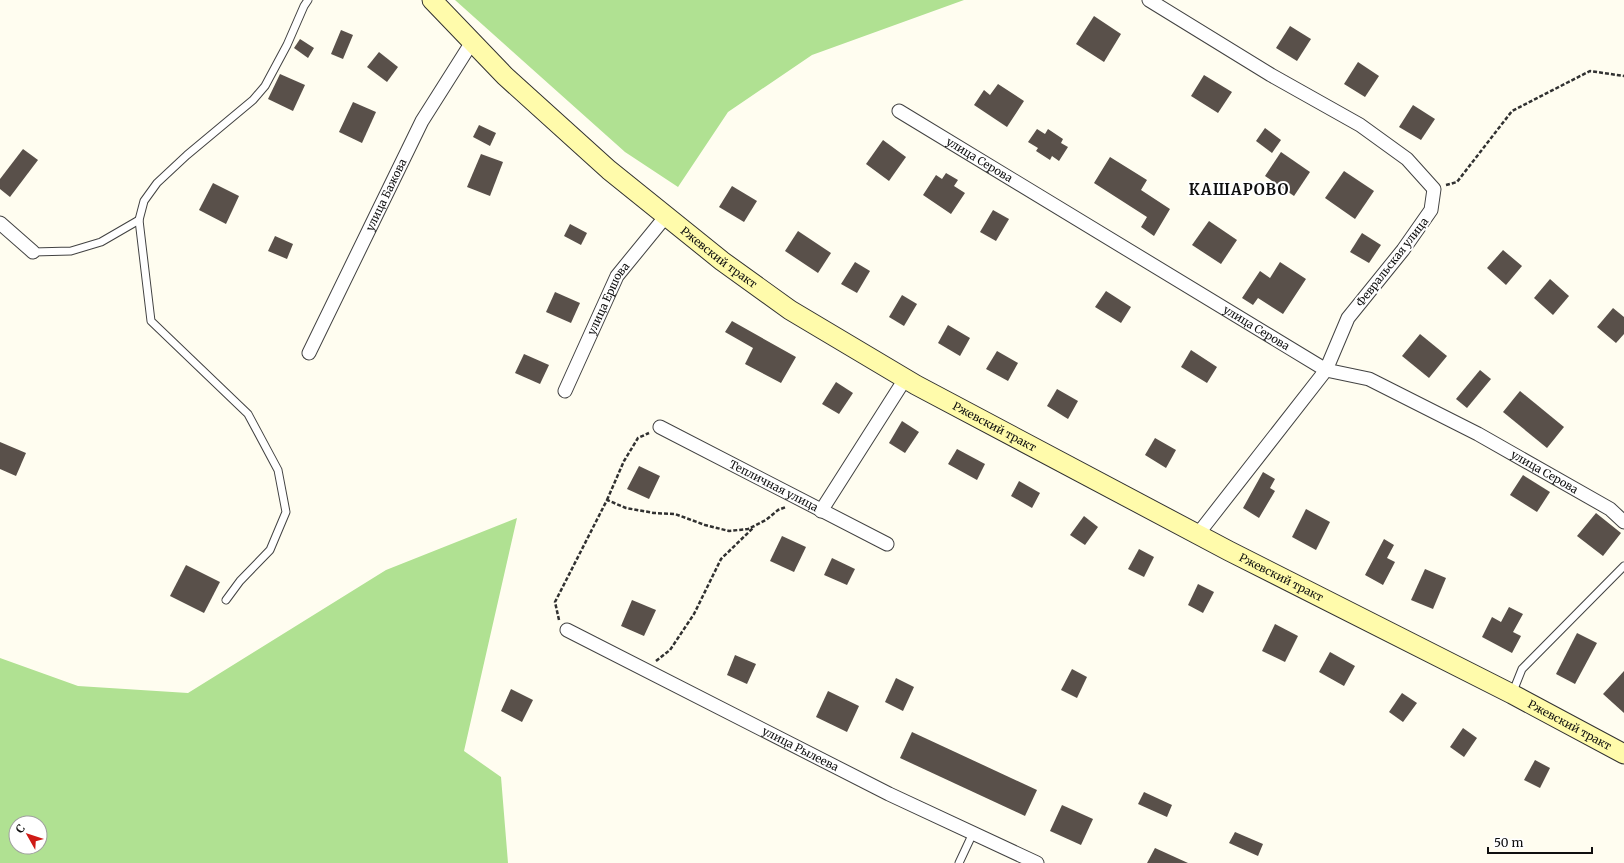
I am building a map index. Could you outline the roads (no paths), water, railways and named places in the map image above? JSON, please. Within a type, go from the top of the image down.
[{"type":"main road","name":"Ржевский тракт","points":[[432,0],[505,76],[609,170],[722,261],[790,310],[905,379],[1236,554],[1512,694],[1624,754]]},
{"type":"street","name":"Февральская улица","points":[[1148,0],[1271,75],[1360,125],[1407,159],[1434,189],[1431,210],[1403,250],[1348,318],[1326,370],[1198,534]]},
{"type":"street","name":"улица Бажова","points":[[309,353],[422,120],[472,42]]},
{"type":"street","name":"улица Серова","points":[[898,111],[1326,370],[1369,379],[1471,431],[1610,509],[1624,522]]},
{"type":"street","name":"улица Ершова","points":[[565,391],[617,276],[666,216]]},
{"type":"street","points":[[0,223],[33,252]]},
{"type":"street","points":[[821,511],[905,379]]},
{"type":"street","name":"Тепличная улица","points":[[660,427],[887,544]]},
{"type":"street","name":"улица Рылеева","points":[[567,630],[889,794],[1037,863]]},
{"type":"lane","points":[[226,600],[240,581],[270,550],[286,512],[278,470],[248,414],[151,321],[139,220],[144,201],[157,183],[187,155],[253,100],[265,86],[287,45],[308,0]]},
{"type":"lane","points":[[33,252],[71,252],[101,242],[139,220]]},
{"type":"lane","points":[[1512,694],[1522,669],[1624,566]]},
{"type":"lane","points":[[959,863],[974,833]]},
{"type":"district","name":"КАШАРОВО","points":[[1239,190]]}]
